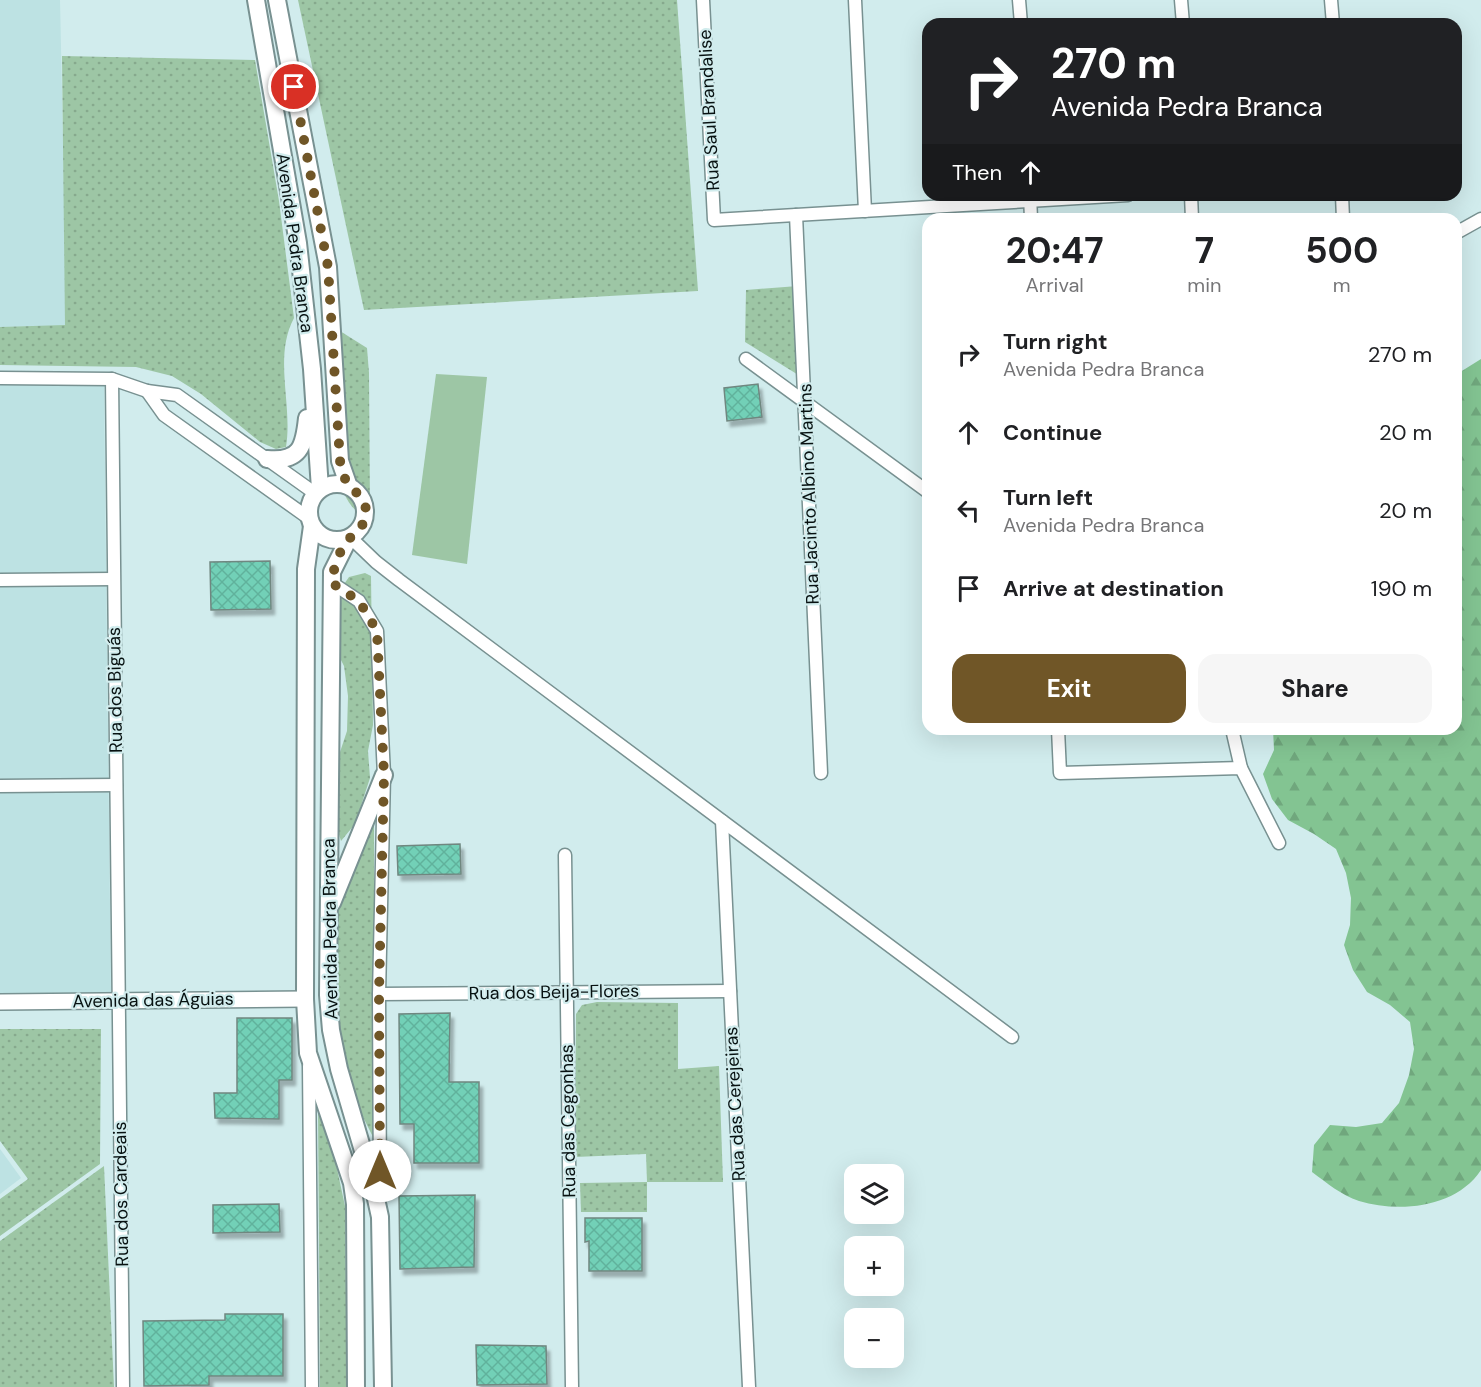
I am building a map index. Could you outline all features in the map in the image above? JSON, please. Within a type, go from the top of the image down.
[{"type":"main road","name":"Avenida Pedra Branca","points":[[256,0],[294,211],[312,369],[318,492]]},
{"type":"main road","name":"Avenida Pedra Branca","points":[[277,0],[328,267],[340,461],[348,484]]},
{"type":"main road","points":[[267,459],[284,460],[297,453],[303,445],[312,369]]},
{"type":"main road","points":[[337,483],[348,484],[354,488],[365,503],[365,521],[349,539],[338,541],[321,536],[311,522],[310,503],[318,492],[337,483]]},
{"type":"main road","name":"Avenida Pedra Branca","points":[[311,522],[306,569],[305,999],[308,1053],[352,1183],[355,1204],[356,1387]]},
{"type":"main road","name":"Avenida Pedra Branca","points":[[349,539],[332,572],[328,995],[339,1069],[374,1185],[380,1217],[383,1387]]},
{"type":"main road","points":[[328,912],[384,775]]},
{"type":"street","name":"Rua Saul Brandalise","points":[[703,0],[714,220],[796,215]]},
{"type":"street","points":[[855,0],[865,211]]},
{"type":"street","points":[[1019,0],[1020,18]]},
{"type":"street","points":[[1181,0],[1182,18]]},
{"type":"street","points":[[1331,0],[1332,18]]},
{"type":"street","points":[[796,215],[992,201]]},
{"type":"street","name":"Rua Jacinto Albino Martins","points":[[796,215],[821,773]]},
{"type":"street","points":[[1462,230],[1481,219]]},
{"type":"street","points":[[746,359],[922,488]]},
{"type":"street","points":[[0,378],[112,379],[147,391],[177,395],[318,492]]},
{"type":"street","name":"Rua dos Biguás","points":[[112,379],[118,1001]]},
{"type":"street","points":[[147,391],[164,415],[311,522]]},
{"type":"street","points":[[349,539],[399,580],[1012,1036]]},
{"type":"street","points":[[0,580],[113,579]]},
{"type":"street","points":[[332,583],[359,601],[377,631],[384,775],[379,994],[380,1217]]},
{"type":"street","points":[[1058,735],[1060,773],[1241,768]]},
{"type":"street","points":[[1233,735],[1241,768],[1279,843]]},
{"type":"street","points":[[0,786],[116,784]]},
{"type":"street","name":"Rua das Cerejeiras","points":[[722,821],[749,1387]]},
{"type":"street","name":"Rua das Cegonhas","points":[[565,855],[572,1387]]},
{"type":"street","name":"Rua dos Beija-Flores","points":[[379,994],[730,991]]},
{"type":"street","name":"Avenida das Águias","points":[[0,1002],[305,999]]},
{"type":"street","name":"Rua dos Cardeais","points":[[118,1001],[123,1387]]},
{"type":"street","name":"Avenida Pedra Branca","points":[[308,1053],[312,1387]]},
{"type":"shaded area","points":[[0,0],[60,0],[67,326],[0,327]]},
{"type":"shaded area","points":[[0,382],[104,382],[111,994],[0,995]]},
{"type":"shaded area","points":[[0,1149],[21,1178],[0,1194]]},
{"type":"green space","points":[[298,0],[677,0],[698,291],[364,310]]},
{"type":"green space","points":[[62,56],[255,60],[279,201],[294,318],[288,333],[284,365],[286,447],[276,449],[260,442],[201,394],[172,376],[136,367],[0,365],[0,327],[65,325]]},
{"type":"green space","points":[[798,286],[800,376],[745,342],[746,290]]},
{"type":"green space","points":[[340,331],[367,348],[370,512],[367,516],[353,508],[344,493]]},
{"type":"green space","points":[[1481,359],[1481,1170],[1457,1193],[1442,1200],[1391,1207],[1359,1201],[1334,1188],[1312,1172],[1314,1145],[1330,1125],[1356,1127],[1382,1123],[1399,1103],[1409,1075],[1414,1049],[1410,1022],[1390,1005],[1367,992],[1353,970],[1344,945],[1350,925],[1351,898],[1346,873],[1336,849],[1288,820],[1272,799],[1263,774],[1274,750],[1273,735],[1462,735],[1462,371]]},
{"type":"green space","points":[[436,374],[487,377],[467,564],[412,555]]},
{"type":"green space","points":[[365,573],[371,576],[373,725],[368,751],[370,778],[355,824],[341,841],[337,828],[339,755],[347,731],[348,696],[344,666],[338,654],[342,587],[349,577]]},
{"type":"green space","points":[[370,822],[374,823],[374,1139],[358,1107],[344,1060],[335,1011],[335,927],[339,905]]},
{"type":"green space","points":[[597,1002],[678,1003],[678,1069],[719,1066],[723,1182],[647,1182],[646,1154],[575,1157],[576,1014],[582,1005]]},
{"type":"green space","points":[[0,1029],[101,1029],[100,1164],[0,1236],[0,1199],[28,1179],[0,1141]]},
{"type":"green space","points":[[318,1109],[336,1164],[345,1206],[347,1387],[320,1387]]},
{"type":"green space","points":[[104,1166],[114,1387],[0,1387],[0,1241]]},
{"type":"green space","points":[[647,1182],[647,1212],[581,1212],[580,1183]]},
{"type":"building","points":[[758,384],[762,417],[727,421],[724,388]]},
{"type":"building","points":[[270,561],[271,609],[211,610],[210,562]]},
{"type":"building","points":[[460,844],[461,874],[398,875],[397,846]]},
{"type":"building","points":[[450,1013],[449,1082],[479,1082],[479,1163],[414,1163],[414,1124],[400,1124],[399,1014]]},
{"type":"building","points":[[237,1018],[292,1018],[292,1080],[279,1080],[279,1119],[215,1118],[214,1093],[237,1093]]},
{"type":"building","points":[[475,1195],[474,1267],[400,1269],[399,1196]]},
{"type":"building","points":[[279,1204],[280,1232],[213,1233],[213,1205]]},
{"type":"building","points":[[585,1218],[642,1218],[642,1271],[589,1271],[589,1241],[585,1242]]},
{"type":"building","points":[[225,1314],[283,1314],[283,1376],[209,1376],[209,1385],[144,1386],[143,1321],[225,1320]]},
{"type":"building","points":[[476,1345],[546,1346],[547,1384],[477,1385]]},
{"type":"route","points":[[294,87],[328,267],[340,461],[348,484],[354,488],[365,503],[365,521],[355,535],[348,540],[332,572],[332,583],[359,601],[377,631],[384,775],[379,994],[380,1171]]}]
